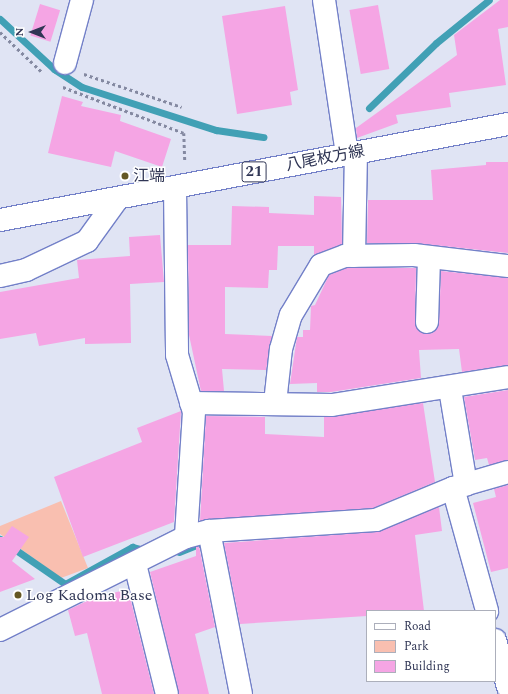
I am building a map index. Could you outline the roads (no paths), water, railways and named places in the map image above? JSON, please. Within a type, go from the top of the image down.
[{"type":"street","points":[[65,63],[82,0]]},
{"type":"street","points":[[324,0],[351,153],[354,256]]},
{"type":"street","name":"八尾枚方線","points":[[0,220],[508,124]]},
{"type":"street","points":[[175,187],[177,355],[194,412],[186,536]]},
{"type":"street","points":[[0,276],[26,270],[87,241],[118,198]]},
{"type":"street","points":[[275,403],[281,349],[304,288],[321,265],[354,256],[429,257],[508,266]]},
{"type":"street","points":[[427,322],[429,257]]},
{"type":"street","points":[[191,403],[332,405],[450,389],[508,377]]},
{"type":"street","points":[[450,389],[460,487],[487,610]]},
{"type":"street","points":[[0,630],[135,564],[186,536],[209,531],[376,520],[460,487],[508,472]]},
{"type":"street","points":[[209,531],[241,694]]},
{"type":"street","points":[[135,564],[167,694]]},
{"type":"street","points":[[496,644],[508,688]]},
{"type":"waterway","points":[[369,108],[436,43],[489,0]]},
{"type":"waterway","points":[[0,19],[54,69],[82,87],[216,130],[263,137]]},
{"type":"waterway","points":[[0,539],[65,584],[132,547],[148,551]]},
{"type":"waterway","points":[[179,552],[201,543]]},
{"type":"place","name":"江端","points":[[125,176]]},
{"type":"place","name":"Log Kadoma Base","points":[[18,595]]}]
